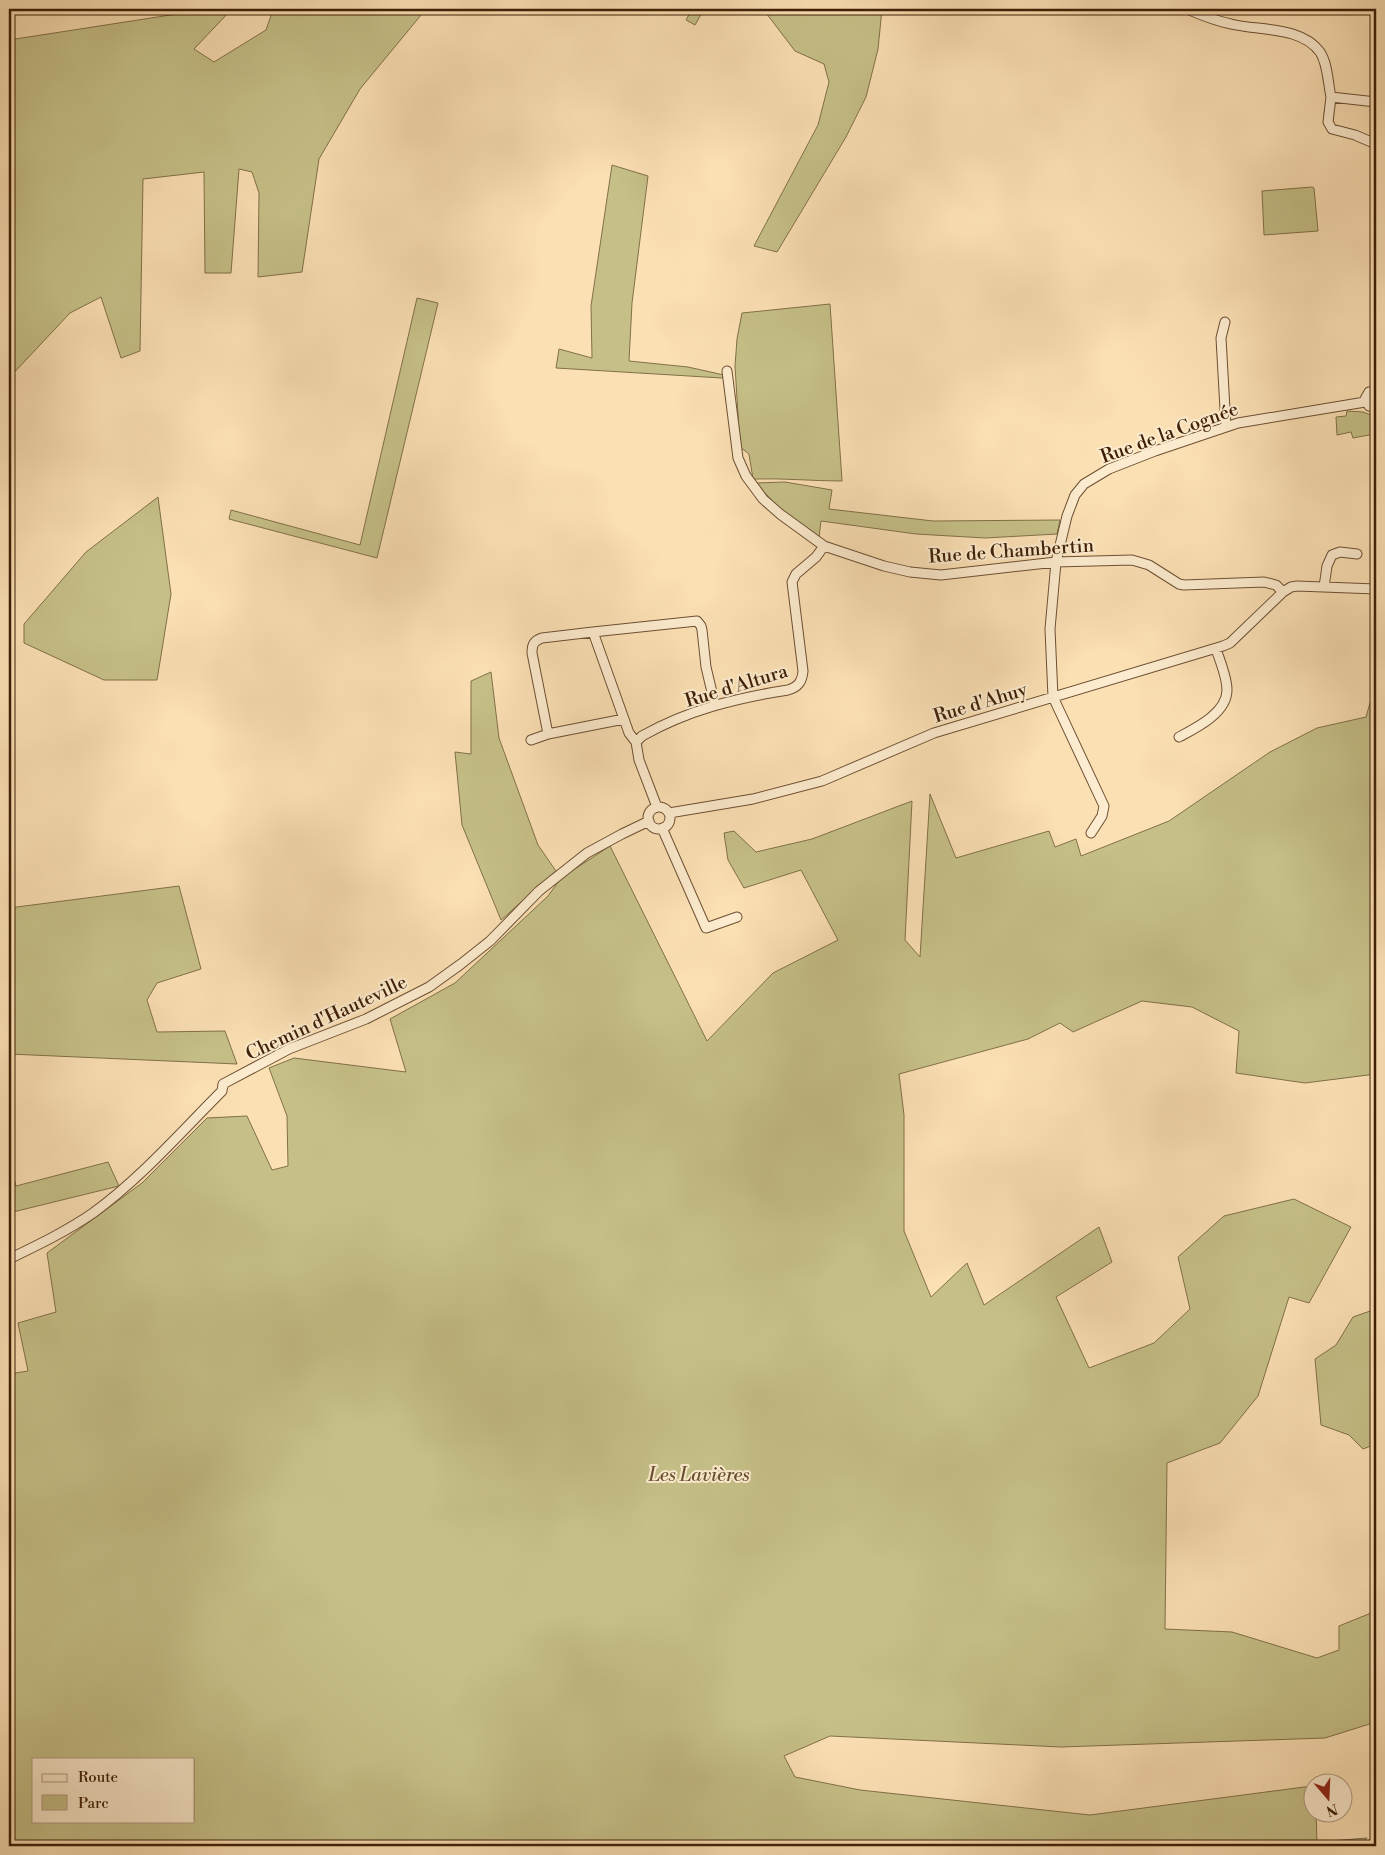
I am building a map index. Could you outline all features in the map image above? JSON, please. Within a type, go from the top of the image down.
[{"type":"street","points":[[1187,9],[1230,24],[1281,32],[1301,37],[1309,42],[1322,57],[1331,97],[1328,122],[1332,129],[1355,135],[1376,144]]},
{"type":"street","points":[[1331,97],[1376,102]]},
{"type":"street","points":[[1376,217],[1376,235]]},
{"type":"street","points":[[1225,322],[1221,338],[1226,427]]},
{"type":"street","name":"Rue de Chambertin","points":[[727,371],[738,458],[746,476],[769,504],[824,546],[884,566],[925,574],[954,574],[1056,562],[1132,560],[1149,565],[1179,584],[1264,582],[1276,585],[1283,592]]},
{"type":"street","points":[[1376,390],[1372,390],[1367,394],[1366,402],[1369,406],[1376,407]]},
{"type":"street","name":"Rue de la Cognée","points":[[1054,696],[1050,629],[1056,562],[1070,507],[1075,495],[1084,484],[1109,469],[1155,451],[1253,419],[1366,402]]},
{"type":"street","name":"Rue d'Altura","points":[[636,742],[651,731],[714,705],[788,690],[798,685],[803,671],[792,582],[796,574],[816,557],[824,546]]},
{"type":"street","points":[[1324,587],[1327,566],[1332,555],[1340,552],[1357,554]]},
{"type":"street","points":[[1283,592],[1291,587],[1298,586],[1376,589]]},
{"type":"street","name":"Rue d'Ahuy","points":[[669,813],[753,799],[813,783],[851,769],[934,733],[1216,649],[1230,643],[1283,592]]},
{"type":"street","points":[[548,734],[532,653],[533,644],[542,638],[697,621],[702,630],[706,667],[714,705]]},
{"type":"street","points":[[593,632],[629,733],[636,742],[639,760],[657,807]]},
{"type":"street","points":[[1179,737],[1214,715],[1223,704],[1227,695],[1226,682],[1216,649]]},
{"type":"street","points":[[1054,696],[1104,806],[1102,816],[1091,833]]},
{"type":"street","points":[[531,740],[538,736],[624,719]]},
{"type":"street","points":[[657,807],[666,809],[669,813],[669,823],[662,828],[655,828],[649,821],[650,813],[657,807]]},
{"type":"street","name":"Chemin d'Hauteville","points":[[9,1259],[56,1236],[93,1213],[128,1185],[222,1091],[222,1084],[289,1049],[366,1019],[429,987],[462,964],[490,941],[539,891],[587,853],[649,821]]},
{"type":"street","points":[[662,828],[706,928],[737,916]]},
{"type":"green space","points":[[209,9],[232,9],[194,49],[214,62],[266,30],[273,10],[426,9],[360,89],[319,159],[302,272],[258,277],[259,193],[252,172],[239,169],[231,273],[205,273],[204,172],[143,179],[140,351],[121,358],[101,297],[70,313],[9,378],[9,40]]},
{"type":"green space","points":[[692,9],[704,9],[695,25],[686,20]]},
{"type":"green space","points":[[763,9],[882,9],[878,49],[866,97],[846,137],[777,252],[754,246],[818,125],[829,82],[824,64],[795,51]]},
{"type":"green space","points":[[612,165],[648,176],[632,303],[629,361],[688,367],[724,375],[722,378],[556,368],[559,349],[592,358],[591,306]]},
{"type":"green space","points":[[1314,188],[1318,231],[1264,235],[1262,191]]},
{"type":"green space","points":[[417,298],[438,303],[377,558],[229,519],[231,510],[360,545]]},
{"type":"green space","points":[[830,304],[842,481],[753,479],[749,454],[740,447],[735,366],[737,339],[742,313]]},
{"type":"green space","points":[[1347,411],[1363,412],[1371,415],[1374,434],[1353,438],[1351,432],[1337,435],[1336,417],[1346,416]]},
{"type":"green space","points":[[785,482],[832,490],[829,509],[933,521],[1060,520],[1057,534],[985,538],[916,534],[821,521],[819,538],[776,505],[756,483]]},
{"type":"green space","points":[[158,497],[171,594],[157,680],[104,680],[24,643],[24,624],[86,552]]},
{"type":"green space","points":[[491,672],[499,738],[538,845],[556,871],[501,920],[462,825],[455,752],[471,754],[471,681]]},
{"type":"green space","name":"Les Lavières","points":[[1376,682],[1376,1074],[1305,1083],[1236,1073],[1239,1031],[1192,1007],[1142,1001],[1073,1032],[1060,1023],[1028,1039],[899,1074],[904,1115],[904,1231],[931,1297],[967,1263],[984,1305],[1099,1227],[1112,1262],[1056,1297],[1089,1368],[1154,1343],[1190,1309],[1178,1257],[1224,1216],[1294,1199],[1351,1227],[1309,1303],[1289,1297],[1258,1396],[1220,1443],[1167,1463],[1165,1629],[1232,1632],[1317,1658],[1339,1650],[1339,1626],[1376,1611],[1376,1722],[1325,1738],[1061,1747],[830,1736],[784,1756],[795,1777],[860,1790],[1090,1815],[1302,1787],[1302,1822],[1316,1822],[1317,1842],[1367,1838],[1360,1846],[9,1846],[9,1374],[28,1371],[18,1323],[56,1312],[47,1253],[142,1183],[207,1118],[247,1116],[272,1170],[288,1166],[287,1116],[269,1068],[294,1058],[406,1072],[390,1019],[455,983],[548,896],[561,878],[610,846],[707,1041],[773,973],[838,940],[801,870],[744,888],[728,860],[724,833],[734,831],[756,852],[812,839],[912,801],[905,940],[920,957],[930,794],[956,858],[1049,831],[1055,847],[1076,839],[1081,856],[1169,821],[1270,752],[1317,728],[1366,717]]},
{"type":"green space","points":[[179,886],[201,969],[157,983],[147,1000],[157,1032],[225,1031],[237,1064],[9,1054],[9,908]]},
{"type":"green space","points":[[9,1158],[16,1186],[108,1162],[119,1186],[9,1213]]},
{"type":"green space","points":[[1376,1309],[1376,1444],[1363,1449],[1349,1435],[1321,1425],[1315,1359],[1336,1345],[1353,1317]]}]
